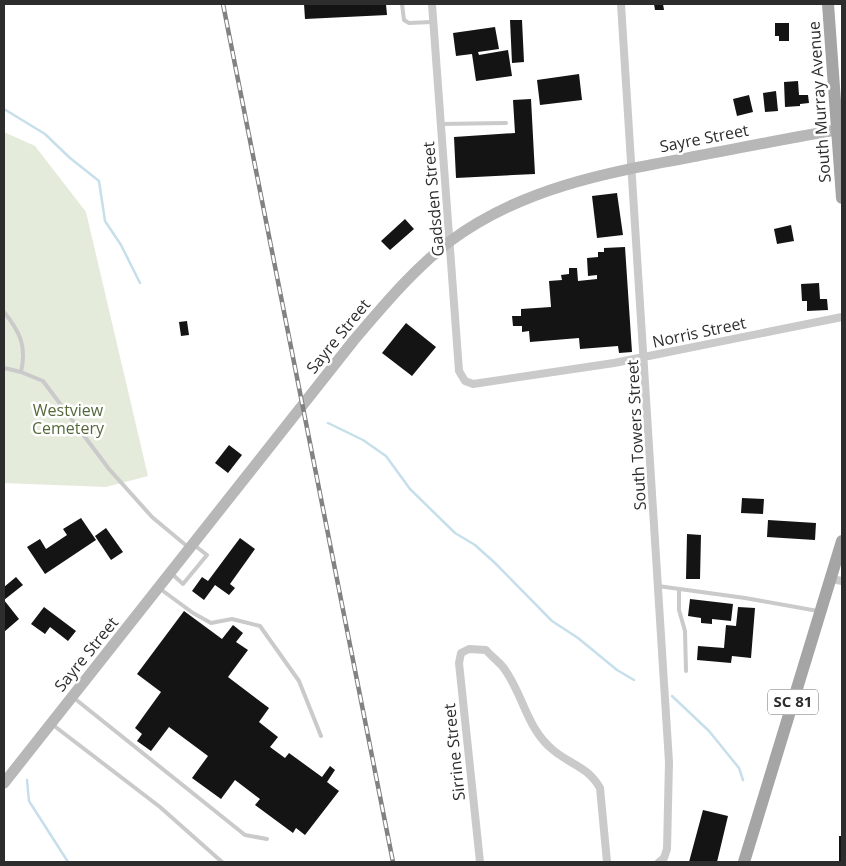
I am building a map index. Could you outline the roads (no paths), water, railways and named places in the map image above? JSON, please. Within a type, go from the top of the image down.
[{"type":"main road","name":"South Murray Avenue","points":[[828,4],[840,129],[842,198]]},
{"type":"main road","name":"Sayre Street","points":[[4,783],[354,340],[407,278],[449,242],[501,211],[536,194],[570,182],[630,168],[840,129]]},
{"type":"main road","name":"SC 81","points":[[744,862],[821,612],[837,580],[842,541]]},
{"type":"street","name":"Gadsden Street","points":[[432,4],[449,242],[455,296],[459,371],[465,381],[473,384]]},
{"type":"street","name":"South Towers Street","points":[[621,4],[630,168],[645,357],[669,762],[667,848],[664,858],[659,862]]},
{"type":"street","name":"Norris Street","points":[[473,384],[645,357],[842,317]]},
{"type":"street","name":"Sirrine Street","points":[[480,862],[459,663],[461,652],[474,650],[486,650],[503,667],[533,728],[553,750],[586,769],[594,778],[600,788],[607,862]]},
{"type":"lane","points":[[402,4],[404,20],[409,23],[433,22]]},
{"type":"lane","points":[[440,124],[506,123]]},
{"type":"lane","points":[[4,312],[22,340],[21,372]]},
{"type":"lane","points":[[4,368],[21,372],[43,381],[109,469],[152,517],[192,547],[207,555],[183,584],[171,573]]},
{"type":"lane","points":[[658,586],[821,612]]},
{"type":"lane","points":[[159,588],[192,613],[211,623],[232,619],[260,626],[299,681],[321,736]]},
{"type":"lane","points":[[679,589],[679,610],[685,631],[686,671]]},
{"type":"lane","points":[[72,697],[244,835],[267,839]]},
{"type":"lane","points":[[51,724],[160,807],[222,862]]},
{"type":"waterway","points":[[4,109],[45,134],[70,158],[99,181],[105,221],[121,245],[140,283]]},
{"type":"waterway","points":[[328,423],[363,440],[386,456],[410,489],[455,533],[475,545],[495,563],[552,621],[578,638],[617,670],[634,680]]},
{"type":"waterway","points":[[672,696],[709,731],[739,768],[743,780]]},
{"type":"waterway","points":[[27,780],[29,801],[68,862]]},
{"type":"railway","points":[[223,4],[393,862]]},
{"type":"park label","name":"Westview Cemetery","points":[[68,419]]}]
